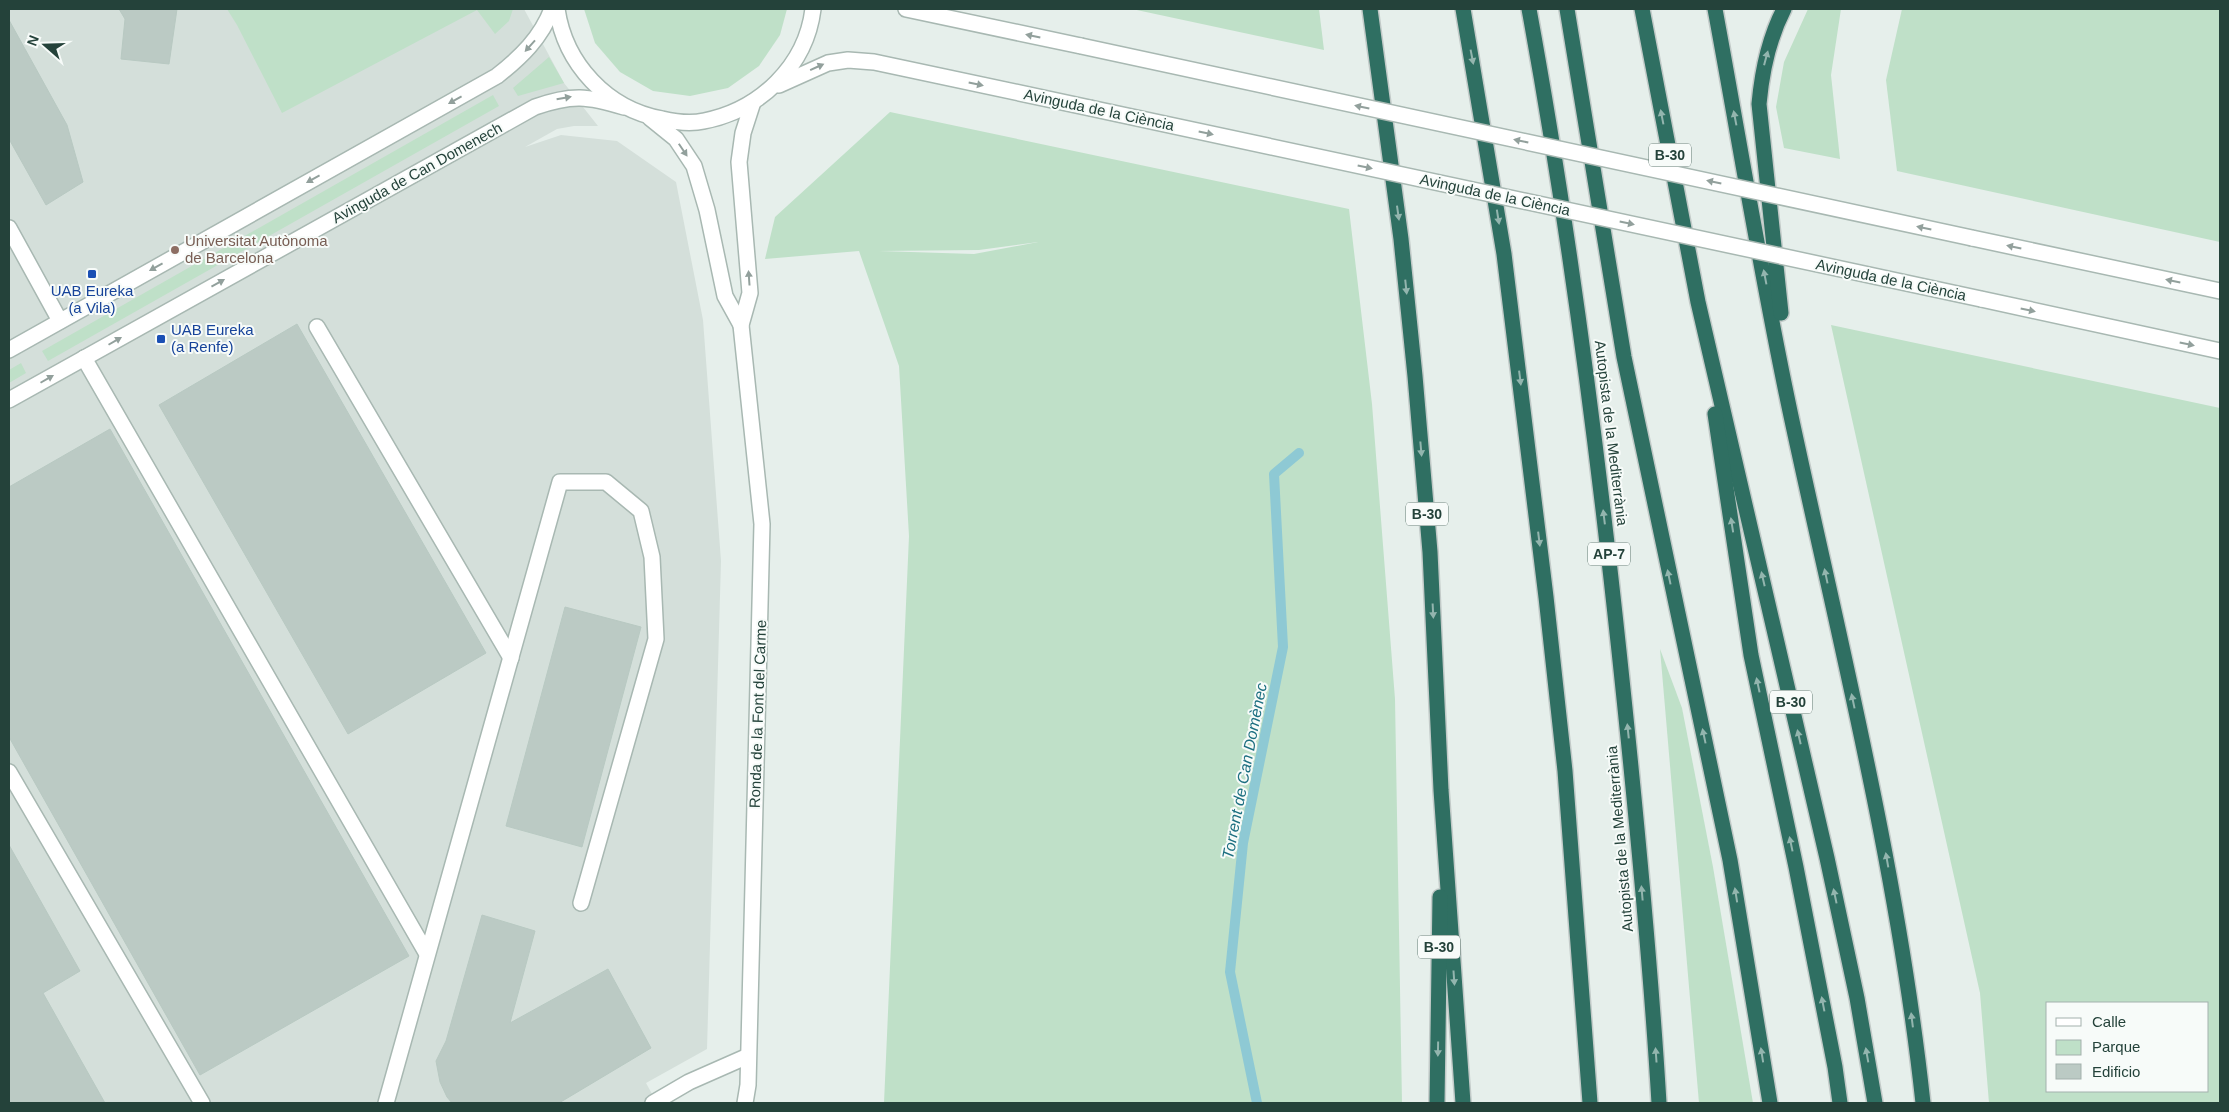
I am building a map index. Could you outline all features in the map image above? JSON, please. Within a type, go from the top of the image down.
[{"type":"highway","name":"B-30","points":[[1370,9],[1401,239],[1430,552],[1441,790],[1437,1103]]},
{"type":"highway","points":[[1463,9],[1504,254],[1541,549],[1566,781],[1590,1103]]},
{"type":"highway","name":"Autopista de la Mediterrània","points":[[1529,9],[1579,317],[1609,557],[1630,752],[1659,1103]]},
{"type":"highway","points":[[1567,9],[1624,357],[1730,860],[1770,1103]]},
{"type":"highway","name":"B-30","points":[[1642,9],[1698,302],[1831,877],[1857,998],[1876,1103]]},
{"type":"highway","points":[[1714,9],[1790,411],[1884,846],[1906,967],[1923,1103]]},
{"type":"highway","points":[[1784,9],[1770,43],[1761,75],[1760,104],[1790,411]]},
{"type":"highway","points":[[1698,302],[1751,655],[1796,867],[1835,1067],[1840,1103]]},
{"type":"highway","points":[[1441,790],[1463,1103]]},
{"type":"street","points":[[9,350],[497,76],[534,42],[548,20],[552,9]]},
{"type":"street","points":[[557,9],[559,24],[568,49],[583,72],[601,91],[624,107],[648,117],[676,122],[703,122],[730,114],[753,102],[773,87],[791,67],[804,44],[813,9]]},
{"type":"street","points":[[906,9],[2220,291]]},
{"type":"street","name":"Avinguda de la Ciència","points":[[773,87],[828,63],[848,60],[874,62],[2220,351]]},
{"type":"street","name":"Avinguda de Can Domenech","points":[[9,400],[535,107],[574,96],[599,99],[624,107]]},
{"type":"street","name":"Ronda de la Font del Carme","points":[[746,1103],[762,524],[741,325],[750,293],[740,162],[743,133],[753,102]]},
{"type":"street","name":"Ronda de la Font del Carme","points":[[648,117],[676,139],[694,166],[707,210],[725,296],[741,325]]},
{"type":"street","points":[[9,228],[60,321]]},
{"type":"street","points":[[317,327],[510,658]]},
{"type":"street","points":[[84,358],[427,954]]},
{"type":"street","points":[[386,1103],[560,482],[606,482],[641,511],[652,557],[656,639],[580,903]]},
{"type":"street","points":[[9,772],[202,1103]]},
{"type":"street","points":[[653,1103],[689,1082],[748,1056]]},
{"type":"shaded area","points":[[9,9],[524,9],[564,83],[598,126],[574,126],[557,129],[525,147],[561,135],[617,141],[676,182],[703,320],[721,561],[707,1049],[646,1083],[657,1103],[9,1103]]},
{"type":"green space","points":[[227,9],[513,9],[509,21],[495,34],[477,10],[282,113]]},
{"type":"green space","points":[[584,9],[787,9],[780,35],[759,66],[728,88],[690,96],[653,91],[620,72],[595,43]]},
{"type":"green space","points":[[1132,9],[1319,9],[1324,50]]},
{"type":"green space","points":[[1808,9],[1841,9],[1831,75],[1840,159],[1784,148],[1776,107],[1784,62]]},
{"type":"green space","points":[[1902,9],[2220,9],[2220,242],[1897,171],[1886,80]]},
{"type":"green space","points":[[549,57],[564,83],[518,96],[513,88]]},
{"type":"green space","points":[[493,95],[499,106],[48,361],[42,351]]},
{"type":"green space","points":[[890,112],[1349,209],[1372,404],[1395,699],[1402,1103],[884,1103],[909,536],[899,366],[859,251],[765,259],[775,217]],"holes":[[[1038,242],[974,254],[879,251],[979,250]]]},
{"type":"green space","points":[[1831,325],[2220,408],[2220,1103],[1989,1103],[1980,993]]},
{"type":"green space","points":[[21,363],[26,373],[9,383],[9,370]]},
{"type":"green space","points":[[1660,649],[1682,708],[1713,867],[1753,1103],[1699,1103]]},
{"type":"building","points":[[119,9],[177,9],[169,64],[121,59],[125,19]]},
{"type":"building","points":[[9,20],[67,125],[83,182],[46,205],[9,139]]},
{"type":"building","points":[[297,324],[486,653],[348,734],[159,405]]},
{"type":"building","points":[[110,429],[409,956],[200,1075],[9,737],[9,487]]},
{"type":"building","points":[[565,607],[641,627],[582,847],[506,826]]},
{"type":"building","points":[[9,845],[80,971],[43,993],[105,1103],[9,1103]]},
{"type":"building","points":[[482,915],[535,931],[510,1023],[608,969],[651,1048],[559,1103],[452,1103],[440,1082],[436,1061],[446,1041]]},
{"type":"waterway","name":"Torrent de Can Domènec","points":[[1257,1103],[1230,972],[1243,843],[1283,647],[1274,474],[1299,453]]},
{"type":"place","name":"Universitat Autònoma de Barcelona","points":[[175,250]]},
{"type":"place","name":"UAB Eureka (a Vila)","points":[[92,274]]},
{"type":"place","name":"UAB Eureka (a Renfe)","points":[[161,339]]}]
